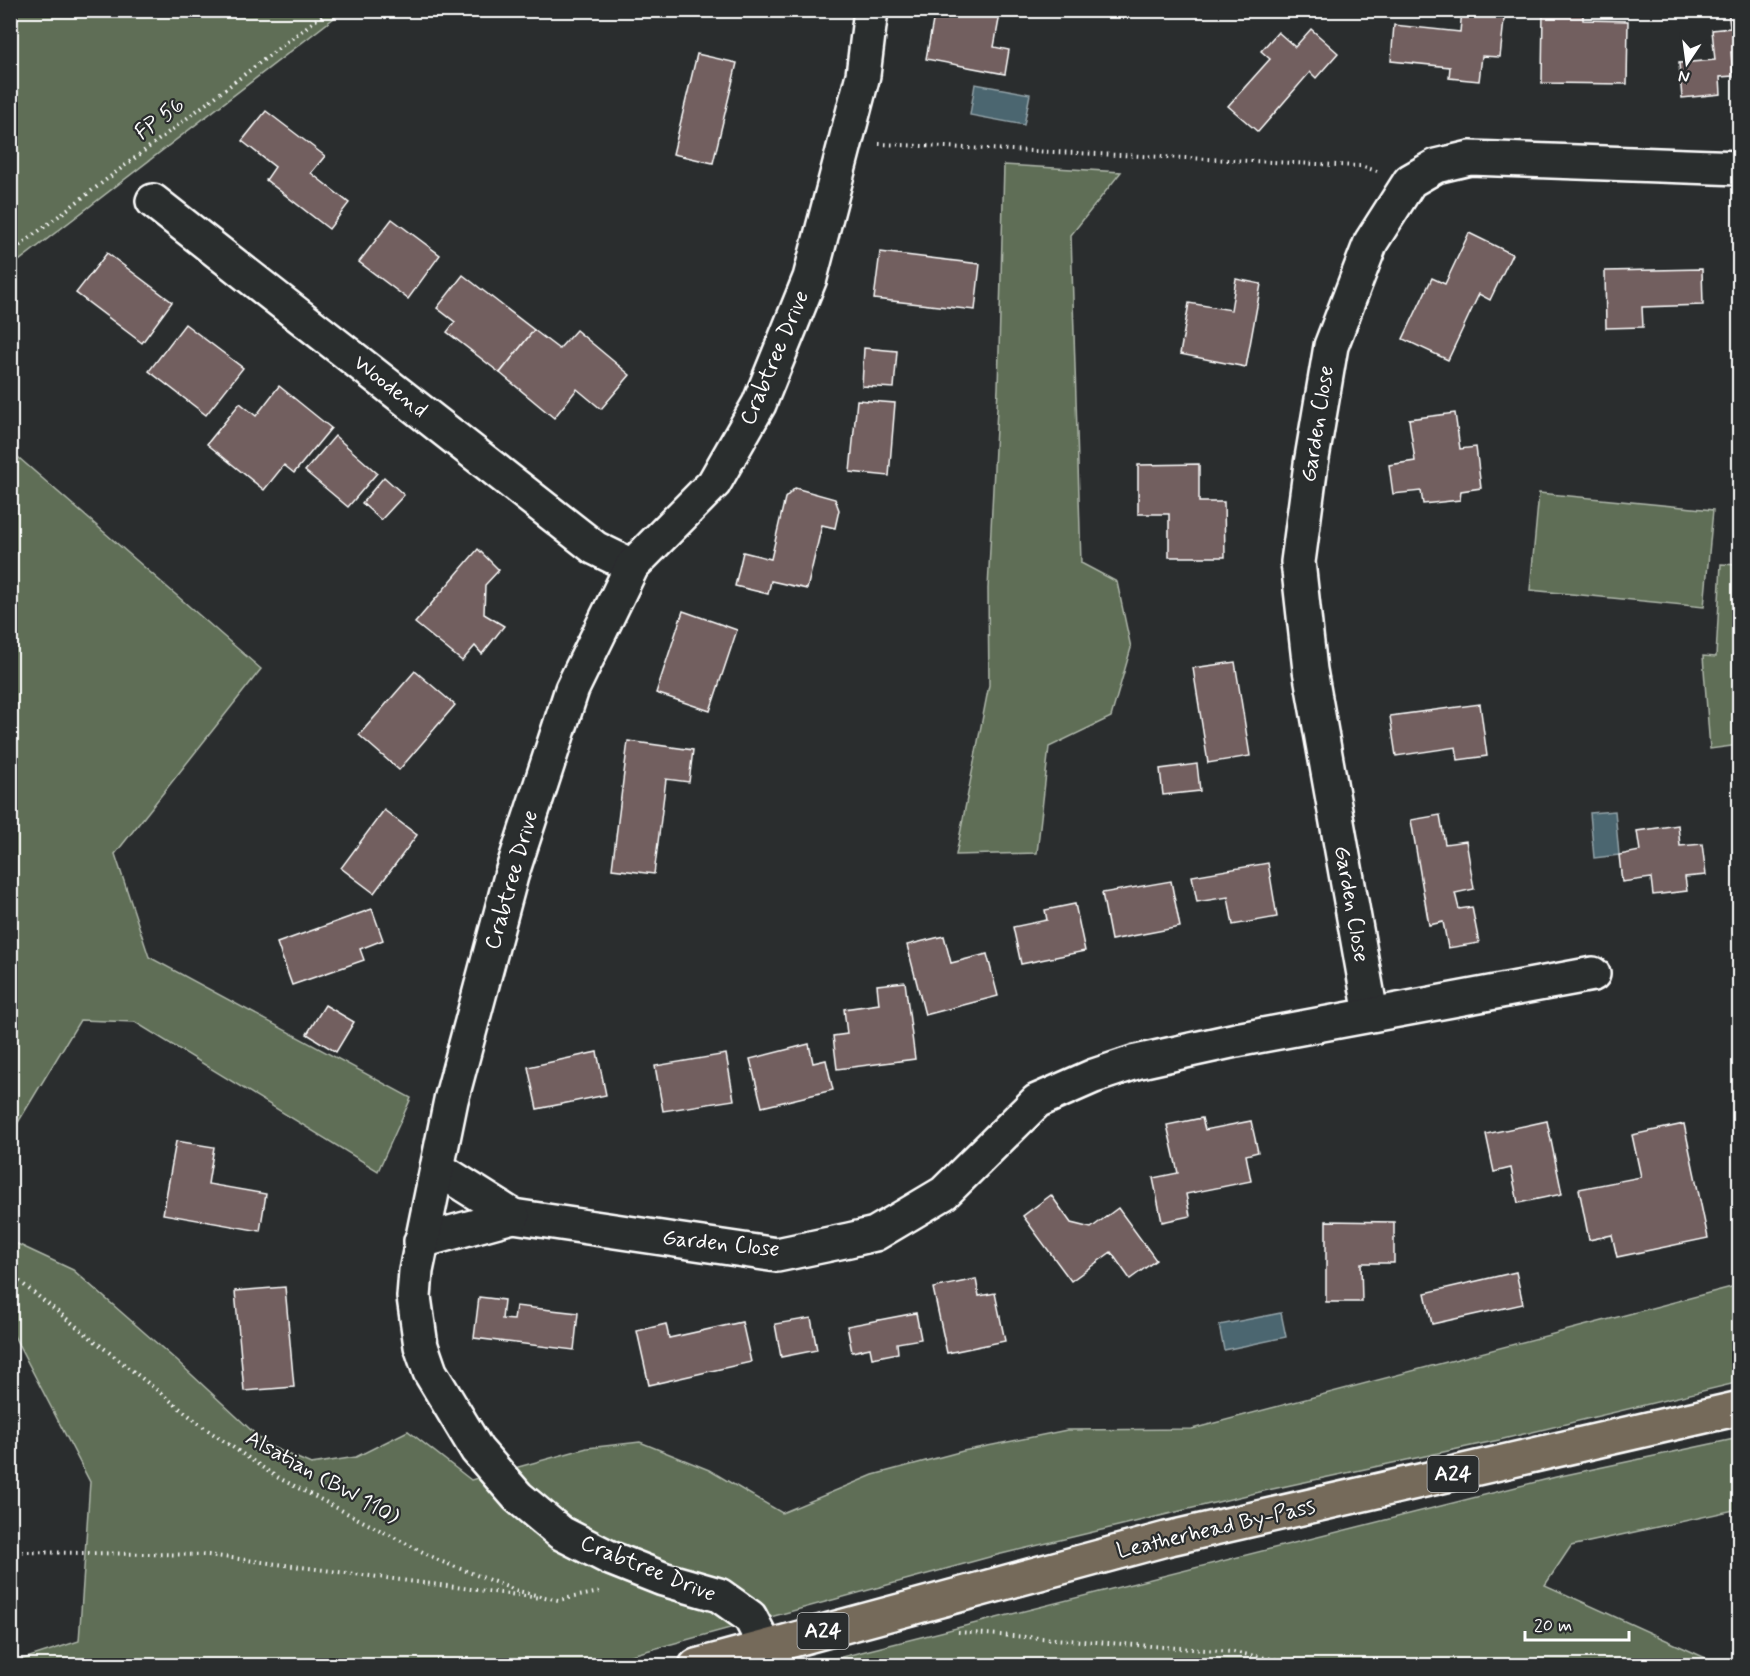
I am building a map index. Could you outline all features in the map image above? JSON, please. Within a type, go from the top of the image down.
[{"type":"highway","name":"Leatherhead By-Pass","points":[[696,1665],[1166,1539],[1740,1408]]},
{"type":"street","name":"Crabtree Drive","points":[[765,1646],[750,1617],[719,1595],[663,1579],[620,1563],[561,1533],[518,1497],[477,1450],[430,1372],[421,1346],[414,1297],[421,1241],[451,1100],[519,849],[572,689],[632,566],[714,483],[759,404],[810,278],[863,75],[871,10]]},
{"type":"street","name":"Garden Close","points":[[1371,1014],[1310,670],[1298,562],[1311,464],[1331,346],[1371,242],[1410,181],[1436,166],[1470,158],[1740,168]]},
{"type":"street","name":"Woodend","points":[[153,201],[595,548],[632,566]]},
{"type":"street","name":"Garden Close","points":[[421,1241],[513,1216],[777,1255],[875,1234],[944,1193],[1037,1101],[1094,1076],[1136,1062],[1236,1040],[1593,974]]},
{"type":"street","name":"Garden Close","points":[[437,1168],[513,1216]]},
{"type":"path","name":"FP 56","points":[[10,253],[329,10]]},
{"type":"path","points":[[845,142],[1360,165],[1410,181]]},
{"type":"path","name":"Alsatian (BW 110)","points":[[10,1274],[206,1429],[275,1476],[440,1561],[518,1591],[558,1600],[605,1591]]},
{"type":"path","points":[[22,1552],[207,1555],[558,1600]]},
{"type":"path","points":[[953,1632],[1233,1652],[1311,1665]]},
{"type":"green space","points":[[11,10],[343,11],[11,267]]},
{"type":"green space","points":[[1004,165],[1121,172],[1071,235],[1081,563],[1117,582],[1131,648],[1111,717],[1049,747],[1037,853],[956,855],[989,685],[988,589],[998,388]]},
{"type":"green space","points":[[11,451],[261,669],[115,854],[149,957],[411,1098],[378,1171],[135,1022],[80,1020],[11,1134]]},
{"type":"green space","points":[[1539,493],[1713,510],[1704,607],[1530,590]]},
{"type":"green space","points":[[1721,564],[1739,565],[1739,745],[1710,749],[1703,656],[1716,657]]},
{"type":"green space","points":[[11,1241],[73,1270],[177,1361],[267,1445],[311,1464],[356,1457],[408,1431],[471,1480],[587,1448],[640,1442],[709,1470],[782,1513],[873,1475],[963,1451],[1067,1430],[1192,1429],[1739,1285],[1740,1382],[1499,1440],[1268,1490],[993,1556],[595,1665],[11,1666],[11,1663],[79,1641],[90,1482],[11,1330]]},
{"type":"green space","points":[[1739,1438],[1739,1509],[1571,1546],[1545,1585],[1721,1665],[810,1665],[1556,1477]]},
{"type":"water","points":[[975,84],[1030,94],[1024,125],[970,115]]},
{"type":"water","points":[[1615,811],[1619,855],[1594,858],[1590,813]]},
{"type":"water","points":[[1281,1313],[1286,1337],[1224,1350],[1219,1325]]},
{"type":"building","points":[[935,10],[984,10],[1000,14],[994,47],[1009,50],[1005,74],[926,59]]},
{"type":"building","points":[[1462,10],[1505,11],[1500,57],[1482,56],[1479,81],[1449,78],[1450,67],[1391,61],[1394,25],[1460,32]]},
{"type":"building","points":[[1543,10],[1583,10],[1583,20],[1628,21],[1627,84],[1542,83]]},
{"type":"building","points":[[1728,10],[1740,10],[1740,52],[1731,52],[1733,76],[1720,77],[1721,94],[1682,98],[1679,63],[1715,60],[1712,30],[1730,28]]},
{"type":"building","points":[[1311,29],[1338,53],[1316,78],[1310,72],[1258,132],[1228,106],[1270,59],[1261,51],[1278,32],[1295,47]]},
{"type":"building","points":[[697,54],[737,63],[713,163],[673,154]]},
{"type":"building","points":[[266,111],[325,156],[311,173],[349,203],[329,229],[266,180],[275,167],[242,141]]},
{"type":"building","points":[[392,219],[440,255],[408,299],[359,262]]},
{"type":"building","points":[[1469,233],[1512,254],[1490,300],[1479,294],[1448,360],[1403,339],[1432,278],[1445,284]]},
{"type":"building","points":[[880,252],[980,264],[975,310],[874,299]]},
{"type":"building","points":[[107,253],[172,302],[142,343],[76,293]]},
{"type":"building","points":[[1702,269],[1703,305],[1642,307],[1643,327],[1606,328],[1605,271]]},
{"type":"building","points":[[463,275],[534,330],[500,373],[447,332],[455,322],[437,308]]},
{"type":"building","points":[[1236,279],[1261,284],[1246,367],[1180,354],[1189,303],[1231,310]]},
{"type":"building","points":[[185,324],[243,368],[206,415],[149,371]]},
{"type":"building","points":[[534,330],[559,349],[576,330],[630,375],[601,409],[577,389],[554,418],[500,373]]},
{"type":"building","points":[[864,348],[897,351],[894,388],[862,386]]},
{"type":"building","points":[[279,386],[331,428],[294,473],[284,465],[264,490],[207,444],[240,403],[256,416]]},
{"type":"building","points":[[857,400],[895,403],[889,476],[850,472]]},
{"type":"building","points":[[1455,413],[1460,449],[1476,447],[1481,488],[1461,491],[1460,500],[1423,504],[1421,491],[1393,494],[1389,465],[1415,461],[1409,419]]},
{"type":"building","points":[[335,436],[377,473],[348,507],[305,471]]},
{"type":"building","points":[[1199,464],[1199,502],[1224,502],[1225,557],[1169,557],[1169,514],[1138,514],[1138,465]]},
{"type":"building","points":[[384,477],[404,495],[381,520],[362,503]]},
{"type":"building","points":[[795,488],[835,499],[839,510],[835,528],[822,525],[807,589],[771,581],[768,594],[735,586],[743,552],[771,559],[785,498]]},
{"type":"building","points":[[478,549],[499,570],[485,585],[484,614],[504,626],[482,654],[475,646],[462,661],[415,623]]},
{"type":"building","points":[[683,611],[737,630],[710,711],[656,693]]},
{"type":"building","points":[[1235,662],[1250,756],[1208,763],[1193,668]]},
{"type":"building","points":[[415,671],[455,705],[399,770],[359,735]]},
{"type":"building","points":[[1480,704],[1487,756],[1458,760],[1456,747],[1396,756],[1390,716]]},
{"type":"building","points":[[628,741],[693,750],[689,782],[666,779],[654,874],[612,869]]},
{"type":"building","points":[[1197,764],[1200,791],[1163,795],[1160,769]]},
{"type":"building","points":[[384,810],[417,835],[374,893],[341,868]]},
{"type":"building","points":[[1440,815],[1445,844],[1466,841],[1474,889],[1455,893],[1459,909],[1472,907],[1479,943],[1448,948],[1443,922],[1429,925],[1411,820]]},
{"type":"building","points":[[1678,825],[1680,846],[1702,844],[1706,875],[1685,877],[1687,891],[1653,895],[1651,878],[1622,882],[1619,855],[1640,851],[1637,831]]},
{"type":"building","points":[[1268,863],[1277,917],[1233,925],[1228,897],[1197,902],[1192,876]]},
{"type":"building","points":[[1171,881],[1180,927],[1111,940],[1102,893]]},
{"type":"building","points":[[1075,904],[1085,951],[1021,964],[1013,927],[1047,920],[1045,910]]},
{"type":"building","points":[[372,909],[383,940],[360,949],[364,960],[292,985],[277,943]]},
{"type":"building","points":[[944,936],[951,963],[987,954],[998,996],[925,1015],[907,945]]},
{"type":"building","points":[[905,982],[915,1059],[837,1069],[833,1036],[847,1034],[844,1009],[879,1004],[877,985]]},
{"type":"building","points":[[325,1005],[354,1022],[336,1052],[307,1034]]},
{"type":"building","points":[[809,1044],[813,1063],[826,1060],[833,1090],[762,1107],[750,1059]]},
{"type":"building","points":[[597,1052],[606,1095],[537,1109],[528,1067]]},
{"type":"building","points":[[726,1054],[734,1100],[663,1111],[655,1066]]},
{"type":"building","points":[[1202,1118],[1205,1130],[1251,1121],[1258,1152],[1246,1155],[1251,1181],[1186,1194],[1190,1216],[1162,1222],[1153,1178],[1178,1173],[1167,1125]]},
{"type":"building","points":[[1547,1121],[1562,1194],[1518,1203],[1511,1168],[1494,1172],[1486,1134]]},
{"type":"building","points":[[1684,1124],[1708,1238],[1617,1257],[1612,1235],[1589,1240],[1579,1189],[1641,1177],[1632,1135]]},
{"type":"building","points":[[176,1141],[214,1147],[208,1184],[266,1194],[260,1231],[163,1214]]},
{"type":"building","points":[[1051,1195],[1071,1223],[1091,1228],[1118,1208],[1156,1260],[1130,1279],[1111,1252],[1071,1281],[1023,1216]]},
{"type":"building","points":[[1326,1221],[1394,1222],[1394,1263],[1361,1263],[1362,1302],[1326,1302]]},
{"type":"building","points":[[1516,1272],[1523,1304],[1432,1324],[1425,1293]]},
{"type":"building","points":[[976,1279],[979,1296],[995,1293],[1005,1341],[947,1353],[933,1288]]},
{"type":"building","points":[[285,1287],[294,1387],[244,1391],[235,1291]]},
{"type":"building","points":[[479,1297],[504,1300],[502,1319],[514,1320],[516,1306],[578,1313],[574,1350],[474,1338]]},
{"type":"building","points":[[916,1313],[921,1339],[897,1343],[898,1353],[872,1358],[870,1348],[852,1352],[847,1326]]},
{"type":"building","points":[[811,1318],[817,1350],[781,1357],[775,1324]]},
{"type":"building","points":[[742,1322],[751,1362],[649,1385],[637,1331],[666,1324],[669,1338]]}]
